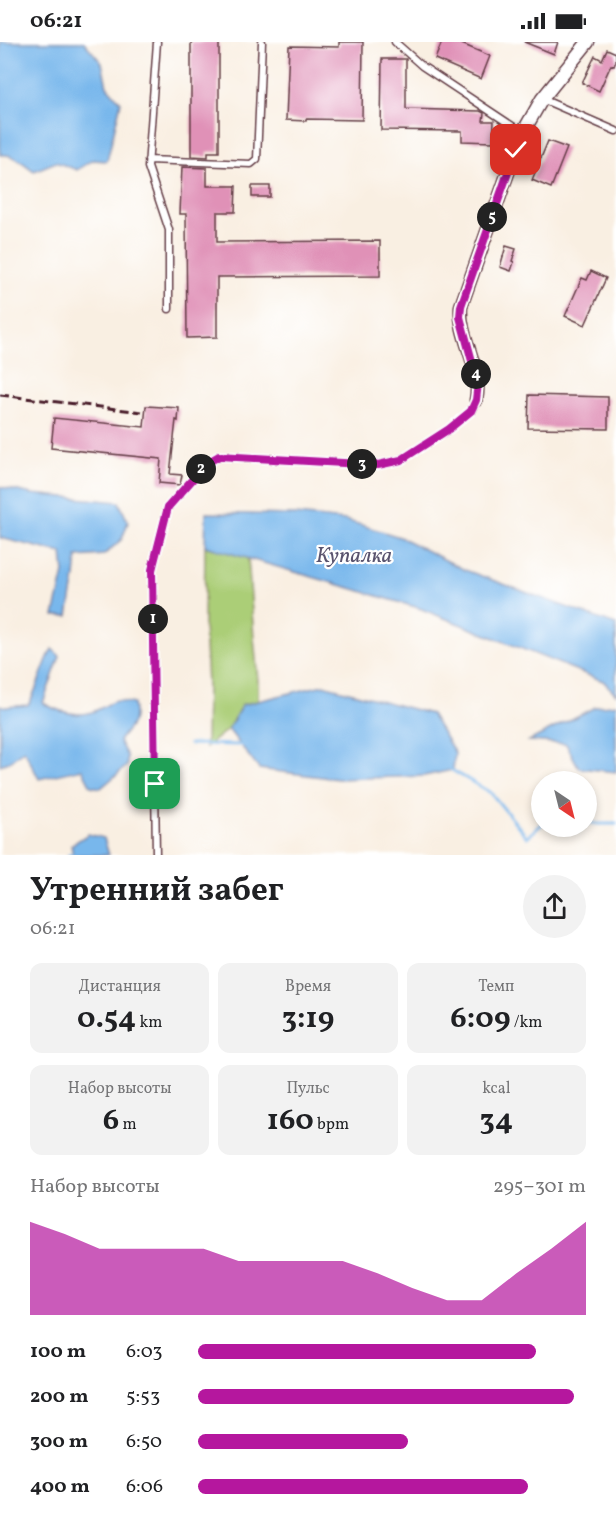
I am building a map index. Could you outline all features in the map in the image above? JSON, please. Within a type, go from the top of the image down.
[{"type":"street","points":[[476,400],[478,383],[460,317],[461,306],[523,133],[543,99],[588,42]]},
{"type":"lane","points":[[157,42],[148,167],[169,230],[169,309]]},
{"type":"lane","points":[[148,160],[251,164],[257,159],[262,42]]},
{"type":"lane","points":[[395,42],[422,66],[523,133]]},
{"type":"lane","points":[[543,99],[616,131]]},
{"type":"lane","points":[[156,855],[152,570],[168,507],[207,463],[219,456],[378,465],[401,460],[449,429],[471,411],[476,400]]},
{"type":"green space","points":[[205,546],[248,558],[258,681],[258,701],[242,705],[228,729],[206,747],[207,685],[204,625]]},
{"type":"water","points":[[0,42],[84,42],[102,63],[107,86],[121,102],[107,161],[93,160],[77,170],[56,162],[34,171],[14,157],[0,155]]},
{"type":"water","points":[[0,487],[32,494],[119,502],[128,522],[122,539],[104,555],[77,557],[68,616],[54,616],[64,573],[62,553],[0,538]]},
{"type":"water","name":"Купалка","points":[[206,513],[295,515],[345,520],[400,537],[465,570],[616,625],[616,694],[603,681],[419,608],[205,546]]},
{"type":"water","points":[[52,649],[60,656],[43,703],[62,712],[76,714],[90,713],[114,701],[133,704],[133,720],[119,741],[127,756],[127,766],[101,788],[91,786],[82,769],[39,779],[24,750],[9,762],[0,765],[0,705],[6,707],[28,705]]},
{"type":"water","points":[[323,685],[431,714],[455,753],[453,770],[424,776],[338,779],[259,769],[228,729],[242,705]]},
{"type":"water","points":[[616,704],[616,772],[579,768],[566,744],[529,741],[595,707]]},
{"type":"water","points":[[88,834],[104,838],[109,855],[73,855],[71,845]]},
{"type":"building","points":[[191,42],[219,42],[219,152],[208,152],[208,157],[191,156]]},
{"type":"building","points":[[339,42],[363,42],[362,120],[286,120],[289,46],[339,47]]},
{"type":"building","points":[[442,42],[457,42],[490,56],[481,79],[435,59]]},
{"type":"building","points":[[524,42],[558,42],[554,54]]},
{"type":"building","points":[[607,49],[616,53],[616,61],[614,66],[611,65],[599,91],[582,83],[595,56],[602,60]]},
{"type":"building","points":[[382,59],[406,59],[406,109],[480,111],[484,113],[483,121],[494,121],[493,142],[462,141],[462,131],[381,130]]},
{"type":"building","points":[[548,141],[567,148],[551,188],[532,180]]},
{"type":"building","points":[[182,167],[207,168],[207,186],[236,186],[235,212],[217,212],[217,242],[380,241],[380,276],[217,277],[217,337],[187,338],[186,214],[180,214]]},
{"type":"building","points":[[252,186],[270,186],[270,197],[252,197]]},
{"type":"building","points":[[506,246],[516,249],[511,271],[500,267]]},
{"type":"building","points":[[591,271],[606,278],[585,325],[565,316],[582,278],[587,280]]},
{"type":"building","points":[[529,395],[608,397],[608,429],[528,428]]},
{"type":"building","points":[[146,406],[179,408],[170,474],[182,475],[180,485],[159,483],[161,459],[51,448],[54,418],[144,427]]},
{"type":"waterway","points":[[190,744],[242,745]]},
{"type":"waterway","points":[[450,769],[491,793],[527,837],[531,834]]},
{"type":"waterway","points":[[597,824],[616,824]]},
{"type":"waterway","points":[[69,855],[73,854]]},
{"type":"railway","points":[[0,395],[142,412]]},
{"type":"route","points":[[155,784],[152,570],[168,507],[207,463],[219,456],[378,465],[401,460],[449,429],[471,411],[476,400],[478,383],[460,317],[461,306],[516,150]]}]
